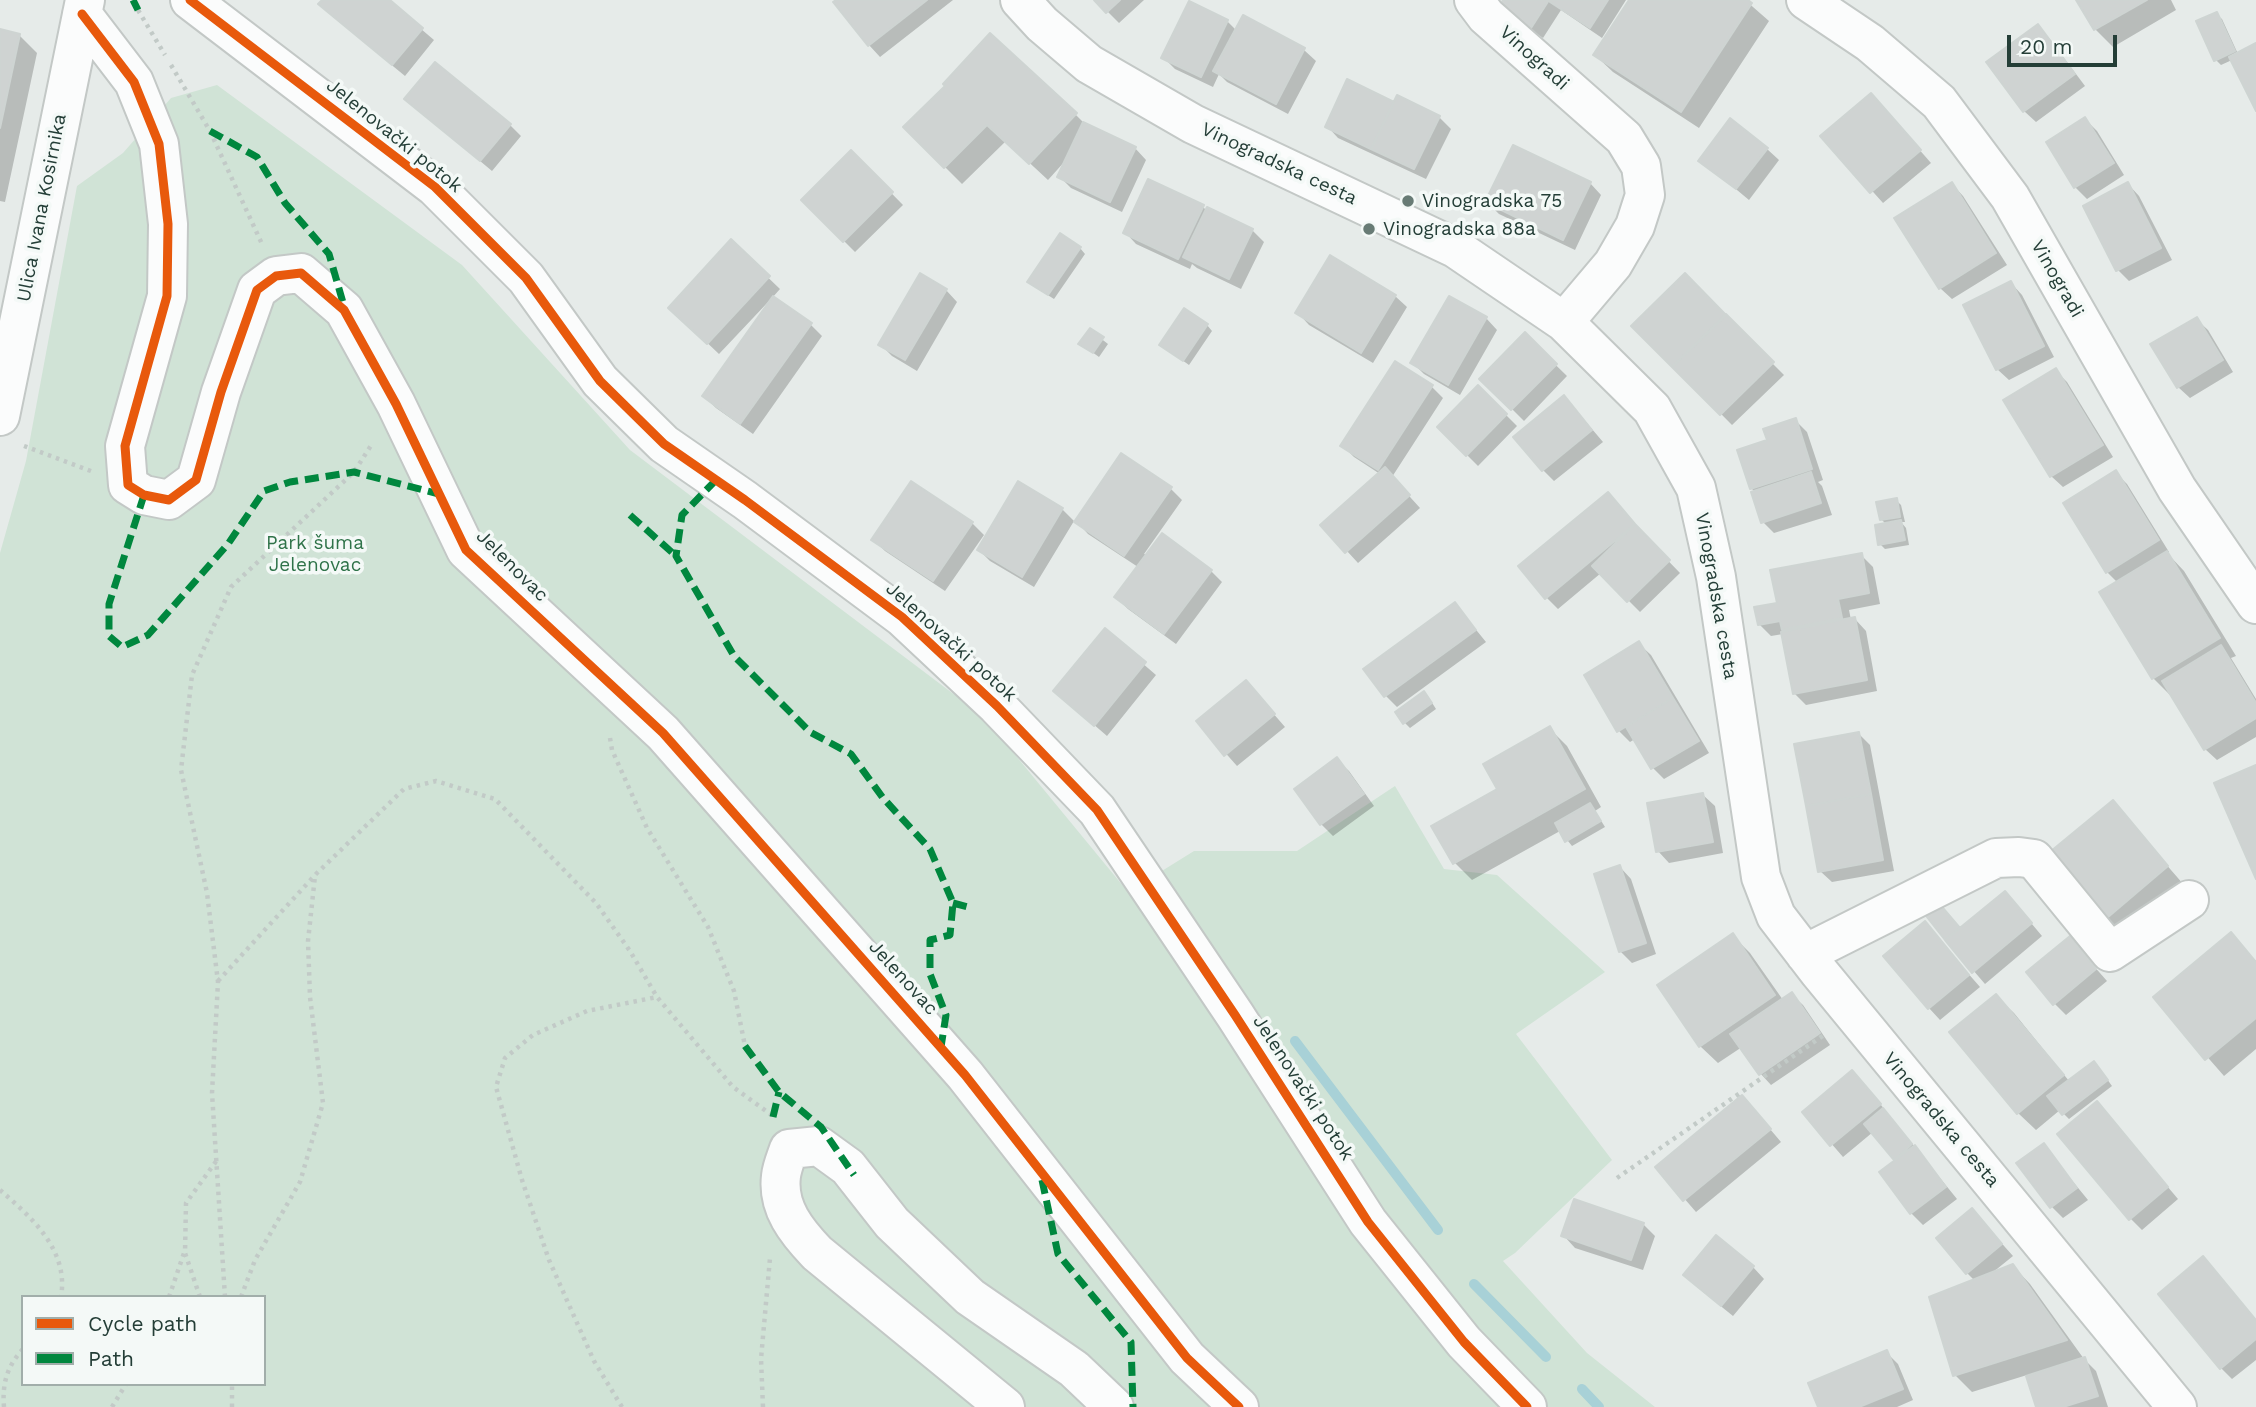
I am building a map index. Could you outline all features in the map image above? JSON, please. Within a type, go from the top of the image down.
[{"type":"street","name":"Jelenovački potok","points":[[190,0],[435,187],[526,278],[600,381],[664,444],[745,500],[902,617],[997,706],[1097,810],[1236,1015],[1368,1222],[1464,1342],[1527,1407]]},
{"type":"street","name":"Vinogradska cesta","points":[[1020,0],[1042,24],[1088,64],[1193,124],[1455,248],[1563,322],[1652,409],[1696,488],[1716,577],[1761,877],[1776,916],[2177,1407]]},
{"type":"street","name":"Vinogradi","points":[[1474,0],[1486,16],[1624,138],[1641,166],[1645,195],[1636,226],[1613,264],[1563,322]]},
{"type":"street","name":"Vinogradi","points":[[1810,1],[1870,43],[1939,102],[2010,197],[2177,489],[2256,604]]},
{"type":"street","name":"Ulica Ivana Kosirnika","points":[[6,429],[43,196],[84,7]]},
{"type":"street","points":[[84,7],[134,82],[159,145],[168,224],[167,296],[125,446],[128,485],[144,495],[169,500],[196,480],[221,393],[257,290],[276,276]]},
{"type":"street","name":"Jelenovac","points":[[276,276],[301,274],[344,310],[396,404],[466,550],[663,733],[965,1075],[1187,1358],[1239,1407]]},
{"type":"street","points":[[1805,954],[1996,859],[2034,859],[2110,952],[2189,901]]},
{"type":"street","points":[[1004,1407],[817,1253],[797,1232],[782,1202],[781,1176],[789,1149],[819,1146],[848,1167],[892,1223],[970,1297],[1074,1370],[1114,1407]]},
{"type":"path","points":[[138,10],[210,131],[276,276]]},
{"type":"path","points":[[225,1295],[212,1093],[218,982],[207,892],[181,770],[192,675],[231,587],[354,472],[396,404]]},
{"type":"path","points":[[6,429],[128,485]]},
{"type":"path","points":[[609,730],[612,750],[647,828],[708,927],[734,991],[746,1046]]},
{"type":"path","points":[[218,982],[316,874],[404,789],[436,781],[495,800],[596,903],[630,951],[657,997],[733,1087],[773,1116],[789,1149]]},
{"type":"path","points":[[242,1295],[255,1260],[300,1182],[323,1103],[310,997],[307,941],[316,874]]},
{"type":"path","points":[[622,1407],[594,1361],[549,1260],[522,1180],[496,1087],[505,1058],[533,1035],[587,1012],[657,997]]},
{"type":"path","points":[[1617,1178],[1833,1028]]},
{"type":"path","points":[[170,1295],[185,1253],[186,1203],[216,1160]]},
{"type":"path","points":[[0,1189],[44,1231],[61,1265],[61,1295]]},
{"type":"path","points":[[185,1253],[200,1295]]},
{"type":"path","points":[[763,1407],[761,1359],[771,1253]]},
{"type":"path","points":[[4,1407],[2,1386],[21,1353]]},
{"type":"path","points":[[112,1407],[125,1386]]},
{"type":"path","points":[[232,1386],[232,1407]]},
{"type":"green space","name":"Park šuma Jelenovac","points":[[217,85],[462,265],[630,450],[984,717],[1128,892],[1194,851],[1297,851],[1395,786],[1444,869],[1497,875],[1605,972],[1516,1034],[1612,1160],[1515,1253],[1503,1261],[1587,1353],[1655,1407],[0,1407],[0,553],[26,461],[77,186],[123,153],[171,98]]},
{"type":"building","points":[[322,0],[390,0],[423,28],[392,65],[318,4]]},
{"type":"building","points":[[927,0],[868,46],[833,2]]},
{"type":"building","points":[[1094,0],[1120,0],[1106,13]]},
{"type":"building","points":[[1503,0],[1549,0],[1531,28],[1499,7]]},
{"type":"building","points":[[1608,0],[1590,28],[1550,2]]},
{"type":"building","points":[[1629,0],[1748,0],[1752,3],[1681,112],[1593,55]]},
{"type":"building","points":[[2076,0],[2147,0],[2094,30]]},
{"type":"building","points":[[1189,1],[1228,20],[1201,77],[1161,58]]},
{"type":"building","points":[[2217,12],[2235,51],[2214,61],[2196,21]]},
{"type":"building","points":[[1243,15],[1305,48],[1276,104],[1213,71]]},
{"type":"building","points":[[2038,24],[2075,74],[2023,112],[1986,62]]},
{"type":"building","points":[[0,29],[20,34],[0,128]]},
{"type":"building","points":[[990,33],[1077,113],[1029,164],[987,125],[944,168],[903,127],[945,86],[943,84]]},
{"type":"building","points":[[2256,43],[2256,111],[2229,57]]},
{"type":"building","points":[[435,62],[511,124],[480,161],[404,99]]},
{"type":"building","points":[[1347,79],[1394,102],[1371,149],[1325,127]]},
{"type":"building","points":[[1871,93],[1921,150],[1870,193],[1820,136]]},
{"type":"building","points":[[1397,95],[1440,116],[1414,169],[1371,149]]},
{"type":"building","points":[[2085,117],[2114,163],[2074,188],[2046,142]]},
{"type":"building","points":[[1730,118],[1768,148],[1736,189],[1698,161]]},
{"type":"building","points":[[1083,122],[1136,147],[1110,202],[1057,177]]},
{"type":"building","points":[[1513,145],[1591,182],[1563,240],[1485,202]]},
{"type":"building","points":[[851,150],[893,192],[843,242],[801,200]]},
{"type":"building","points":[[1148,179],[1204,205],[1178,259],[1123,233]]},
{"type":"building","points":[[1952,182],[1996,253],[1939,289],[1894,218]]},
{"type":"building","points":[[2128,182],[2161,248],[2116,271],[2083,206]]},
{"type":"building","points":[[1207,207],[1253,229],[1229,279],[1183,257]]},
{"type":"building","points":[[1060,233],[1081,247],[1048,295],[1027,282]]},
{"type":"building","points":[[731,239],[770,276],[707,344],[668,308]]},
{"type":"building","points":[[1330,255],[1396,295],[1361,353],[1295,313]]},
{"type":"building","points":[[920,273],[947,289],[905,360],[878,345]]},
{"type":"building","points":[[1685,273],[1726,315],[1672,367],[1631,326]]},
{"type":"building","points":[[2011,281],[2044,346],[1996,370],[1963,305]]},
{"type":"building","points":[[773,296],[812,323],[740,424],[702,396]]},
{"type":"building","points":[[1449,296],[1487,317],[1448,385],[1410,363]]},
{"type":"building","points":[[1184,308],[1208,324],[1183,361],[1159,345]]},
{"type":"building","points":[[1726,314],[1774,362],[1720,415],[1672,367]]},
{"type":"building","points":[[2197,317],[2223,360],[2177,388],[2150,344]]},
{"type":"building","points":[[1090,328],[1104,337],[1093,353],[1078,344]]},
{"type":"building","points":[[1525,332],[1557,364],[1511,410],[1479,379]]},
{"type":"building","points":[[1395,361],[1433,385],[1378,470],[1340,446]]},
{"type":"building","points":[[2056,368],[2103,445],[2050,477],[2003,400]]},
{"type":"building","points":[[1478,385],[1507,414],[1466,456],[1437,427]]},
{"type":"building","points":[[1564,395],[1592,430],[1542,471],[1513,437]]},
{"type":"building","points":[[1796,418],[1812,469],[1750,489],[1737,450],[1767,440],[1763,429]]},
{"type":"building","points":[[1121,453],[1172,487],[1124,556],[1074,522]]},
{"type":"building","points":[[1385,467],[1410,495],[1345,553],[1320,525]]},
{"type":"building","points":[[2116,470],[2159,540],[2106,573],[2063,503]]},
{"type":"building","points":[[1811,472],[1821,503],[1761,523],[1751,492]]},
{"type":"building","points":[[911,481],[973,522],[933,581],[871,540]]},
{"type":"building","points":[[1018,481],[1063,508],[1022,577],[977,550]]},
{"type":"building","points":[[1608,492],[1635,524],[1545,599],[1518,566]]},
{"type":"building","points":[[1897,498],[1900,517],[1880,520],[1876,502]]},
{"type":"building","points":[[1901,520],[1905,540],[1878,545],[1875,525]]},
{"type":"building","points":[[1635,524],[1670,560],[1627,602],[1592,566]]},
{"type":"building","points":[[1162,533],[1212,570],[1164,634],[1114,597]]},
{"type":"building","points":[[2167,551],[2220,638],[2152,679],[2099,592]]},
{"type":"building","points":[[1862,553],[1869,593],[1838,599],[1842,618],[1782,630],[1780,621],[1758,625],[1754,607],[1777,603],[1770,570]]},
{"type":"building","points":[[1455,602],[1476,630],[1384,697],[1363,669]]},
{"type":"building","points":[[1855,617],[1867,680],[1793,694],[1781,632]]},
{"type":"building","points":[[1105,628],[1146,662],[1094,726],[1053,691]]},
{"type":"building","points":[[1639,641],[1673,698],[1617,732],[1584,675]]},
{"type":"building","points":[[2221,645],[2256,703],[2256,718],[2204,750],[2162,681]]},
{"type":"building","points":[[1246,680],[1275,714],[1224,756],[1196,721]]},
{"type":"building","points":[[1424,691],[1432,703],[1403,724],[1395,712]]},
{"type":"building","points":[[1673,698],[1699,741],[1651,769],[1626,727]]},
{"type":"building","points":[[1550,726],[1585,789],[1453,864],[1431,826],[1497,789],[1483,764]]},
{"type":"building","points":[[1859,732],[1871,794],[1806,806],[1794,744]]},
{"type":"building","points":[[1337,757],[1364,794],[1320,825],[1294,789]]},
{"type":"building","points":[[2256,765],[2256,879],[2214,783]]},
{"type":"building","points":[[1703,793],[1713,842],[1656,852],[1647,803]]},
{"type":"building","points":[[1871,794],[1883,860],[1818,872],[1806,806]]},
{"type":"building","points":[[2113,800],[2168,866],[2101,923],[2045,856]]},
{"type":"building","points":[[1590,803],[1601,821],[1565,842],[1555,823]]},
{"type":"building","points":[[1620,865],[1646,943],[1619,952],[1594,874]]},
{"type":"building","points":[[2005,891],[2032,923],[1972,973],[1945,940]]},
{"type":"building","points":[[1937,901],[1960,928],[1945,940],[1923,912]]},
{"type":"building","points":[[1925,921],[1969,975],[1928,1009],[1883,956]]},
{"type":"building","points":[[2231,932],[2256,962],[2256,1018],[2205,1060],[2153,997]]},
{"type":"building","points":[[1733,933],[1775,995],[1699,1047],[1657,985]]},
{"type":"building","points":[[2070,936],[2096,969],[2053,1005],[2026,972]]},
{"type":"building","points":[[1792,992],[1820,1033],[1759,1075],[1730,1034]]},
{"type":"building","points":[[1996,994],[2064,1075],[2017,1114],[1949,1032]]},
{"type":"building","points":[[2094,1061],[2108,1080],[2062,1115],[2047,1096]]},
{"type":"building","points":[[1852,1070],[1881,1104],[1830,1146],[1802,1112]]},
{"type":"building","points":[[1742,1095],[1771,1129],[1683,1201],[1655,1167]]},
{"type":"building","points":[[2097,1101],[2168,1187],[2129,1220],[2057,1134]]},
{"type":"building","points":[[1883,1108],[1912,1144],[1894,1160],[1864,1124]]},
{"type":"building","points":[[2044,1143],[2077,1188],[2050,1208],[2016,1163]]},
{"type":"building","points":[[1915,1145],[1946,1187],[1910,1214],[1879,1172]]},
{"type":"building","points":[[1574,1199],[1644,1223],[1631,1260],[1561,1236]]},
{"type":"building","points":[[1972,1208],[2002,1244],[1966,1274],[1936,1238]]},
{"type":"building","points":[[1716,1235],[1754,1266],[1721,1306],[1683,1275]]},
{"type":"building","points":[[2203,1256],[2256,1320],[2256,1339],[2220,1369],[2158,1294]]},
{"type":"building","points":[[2013,1264],[2067,1340],[1953,1376],[1929,1297]]},
{"type":"building","points":[[1887,1350],[1903,1389],[1859,1407],[1818,1407],[1808,1383]]},
{"type":"building","points":[[2085,1357],[2098,1396],[2063,1407],[2036,1407],[2026,1376]]},
{"type":"waterway","name":"Jelenovački potok","points":[[1295,1041],[1438,1230]]},
{"type":"waterway","name":"Jelenovački potok","points":[[1474,1284],[1546,1357]]},
{"type":"waterway","name":"Jelenovački potok","points":[[1582,1389],[1599,1407]]},
{"type":"marked path","points":[[133,0],[138,10]]},
{"type":"marked path","points":[[210,131],[257,157],[285,203],[329,254],[344,306]]},
{"type":"marked path","points":[[144,495],[109,604],[109,636],[122,647],[148,635],[228,544],[264,491],[290,482],[354,472],[439,494]]},
{"type":"marked path","points":[[716,480],[682,515],[676,556],[734,656],[810,732],[851,754],[883,798],[930,849],[953,903],[950,935],[930,940],[930,974],[946,1015],[941,1047]]},
{"type":"marked path","points":[[630,515],[676,556]]},
{"type":"marked path","points":[[953,903],[972,908]]},
{"type":"marked path","points":[[745,1046],[779,1092],[821,1127],[854,1175]]},
{"type":"marked path","points":[[773,1117],[779,1092]]},
{"type":"marked path","points":[[1042,1180],[1058,1254],[1131,1342],[1133,1407]]},
{"type":"cycle path","points":[[190,0],[435,187],[526,278],[600,381],[664,444],[745,500],[902,617],[997,706],[1097,810],[1235,1015],[1368,1222],[1464,1342],[1527,1407]]},
{"type":"cycle path","points":[[82,14],[134,82],[159,144],[168,224],[167,296],[125,446],[128,485],[144,495],[169,500],[196,480],[221,392],[257,290],[276,276],[301,273],[344,310],[396,404],[466,550],[663,733],[965,1075],[1187,1358],[1239,1407]]},
{"type":"place","name":"Vinogradska 75","points":[[1408,201]]},
{"type":"place","name":"Vinogradska 88a","points":[[1369,229]]}]
